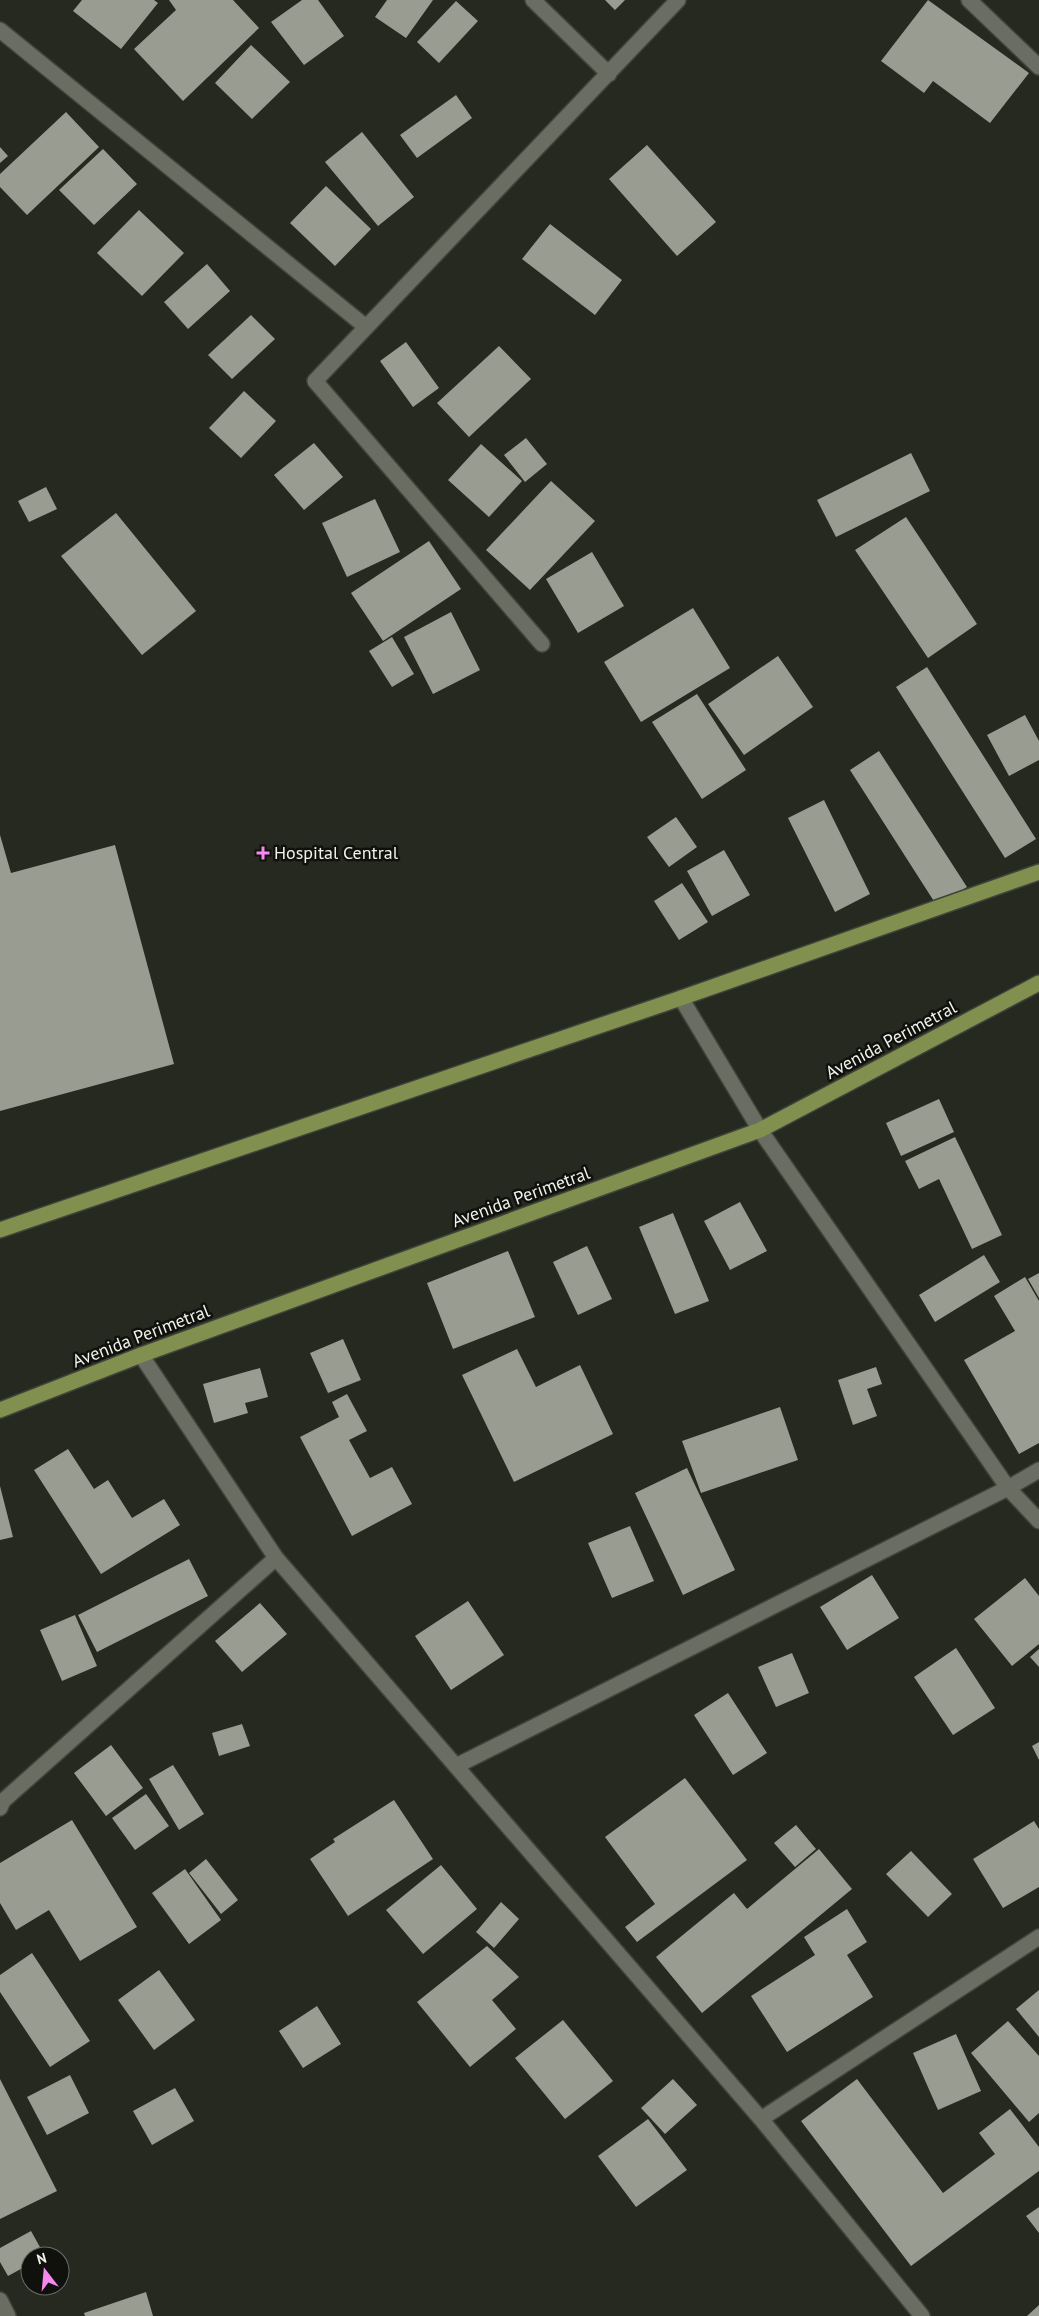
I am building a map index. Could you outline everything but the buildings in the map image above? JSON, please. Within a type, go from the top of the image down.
[{"type":"main road","points":[[0,1230],[680,998],[1039,872]]},
{"type":"main road","name":"Avenida Perimetral","points":[[0,1410],[142,1355],[760,1130],[1039,984]]},
{"type":"street","points":[[533,0],[609,74]]},
{"type":"street","points":[[542,644],[315,381],[678,0]]},
{"type":"street","points":[[969,0],[1039,66]]},
{"type":"street","points":[[0,30],[366,326]]},
{"type":"street","points":[[680,998],[760,1130],[1008,1488],[1039,1520]]},
{"type":"street","points":[[142,1355],[276,1558],[760,2119],[922,2316]]},
{"type":"street","points":[[456,1766],[1008,1488],[1039,1470]]},
{"type":"street","points":[[0,1808],[3,1802],[276,1558]]},
{"type":"street","points":[[760,2119],[1039,1937]]},
{"type":"street","points":[[0,2300],[8,2316]]},
{"type":"place","name":"Hospital Central","points":[[263,853]]}]
